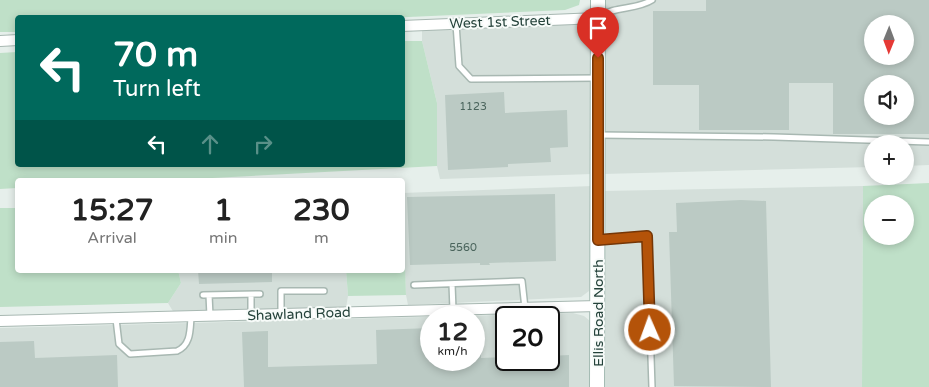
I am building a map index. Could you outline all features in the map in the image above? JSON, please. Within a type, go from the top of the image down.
[{"type":"street","name":"Ellis Road North","points":[[598,0],[598,387]]},
{"type":"street","name":"West 1st Street","points":[[405,26],[598,18]]},
{"type":"street","points":[[0,41],[15,40]]},
{"type":"street","name":"Shawland Road","points":[[560,307],[598,306]]},
{"type":"street","name":"Shawland Road","points":[[0,321],[420,311]]},
{"type":"lane","points":[[598,18],[607,12],[652,0]]},
{"type":"lane","points":[[456,24],[458,66],[471,79],[598,78]]},
{"type":"lane","points":[[598,135],[774,137],[929,142]]},
{"type":"lane","points":[[598,240],[647,236],[652,387]]},
{"type":"lane","points":[[414,284],[522,281],[525,306]]},
{"type":"lane","points":[[452,284],[453,306]]},
{"type":"lane","points":[[281,314],[281,291],[324,291]]},
{"type":"lane","points":[[203,296],[260,294]]},
{"type":"lane","points":[[251,295],[251,315]]},
{"type":"lane","points":[[209,296],[210,316]]},
{"type":"lane","points":[[116,319],[119,344],[130,354],[177,351],[183,348],[188,340],[190,317]]},
{"type":"shaded area","points":[[604,0],[929,0],[929,165],[914,166],[914,135],[864,135],[864,167],[603,174]]},
{"type":"shaded area","points":[[579,24],[590,35],[593,50],[592,174],[440,179],[437,166],[437,103],[422,41],[422,30]]},
{"type":"shaded area","points":[[593,186],[593,279],[589,291],[581,297],[408,305],[405,270],[405,193]]},
{"type":"shaded area","points":[[863,186],[862,387],[603,387],[603,191]]},
{"type":"shaded area","points":[[179,273],[346,273],[348,296],[346,308],[174,313],[168,303],[181,283]]},
{"type":"shaded area","points":[[560,313],[573,313],[584,316],[590,321],[593,328],[593,387],[0,387],[0,328],[420,317],[420,371],[485,371],[485,315],[495,315],[495,371],[560,371]]},
{"type":"green space","points":[[0,0],[580,0],[579,5],[565,10],[405,17],[405,15],[15,15],[15,32],[0,32]]},
{"type":"green space","points":[[405,41],[422,41],[437,103],[437,166],[212,178],[15,178],[15,188],[0,189],[0,53],[15,52],[15,167],[405,167]]},
{"type":"green space","points":[[929,183],[929,387],[862,387],[863,186]]},
{"type":"green space","points":[[0,208],[15,208],[15,273],[179,273],[181,283],[168,303],[0,307]]},
{"type":"green space","points":[[405,265],[406,295],[348,296],[346,273],[405,273]]},
{"type":"building","points":[[706,0],[929,0],[929,134],[833,134],[833,83],[789,83],[789,130],[699,130],[699,85],[653,85],[653,11],[706,11]]},
{"type":"building","points":[[504,92],[505,113],[567,110],[568,147],[550,148],[551,162],[508,164],[508,167],[448,170],[445,95]]},
{"type":"building","points":[[555,194],[556,261],[489,263],[490,265],[480,265],[480,263],[410,265],[407,197]]},
{"type":"building","points":[[741,200],[766,201],[771,387],[674,386],[669,232],[677,232],[676,203]]},
{"type":"building","points":[[198,273],[272,273],[272,282],[199,284]]},
{"type":"building","points":[[420,328],[420,371],[485,371],[485,358],[495,357],[495,371],[560,371],[560,355],[569,355],[569,387],[244,387],[242,332],[268,331],[268,367],[377,364],[376,330]]},
{"type":"building","points":[[34,341],[35,358],[117,355],[118,387],[0,387],[0,342]]},
{"type":"route","points":[[598,58],[598,240],[647,236],[650,330]]}]
